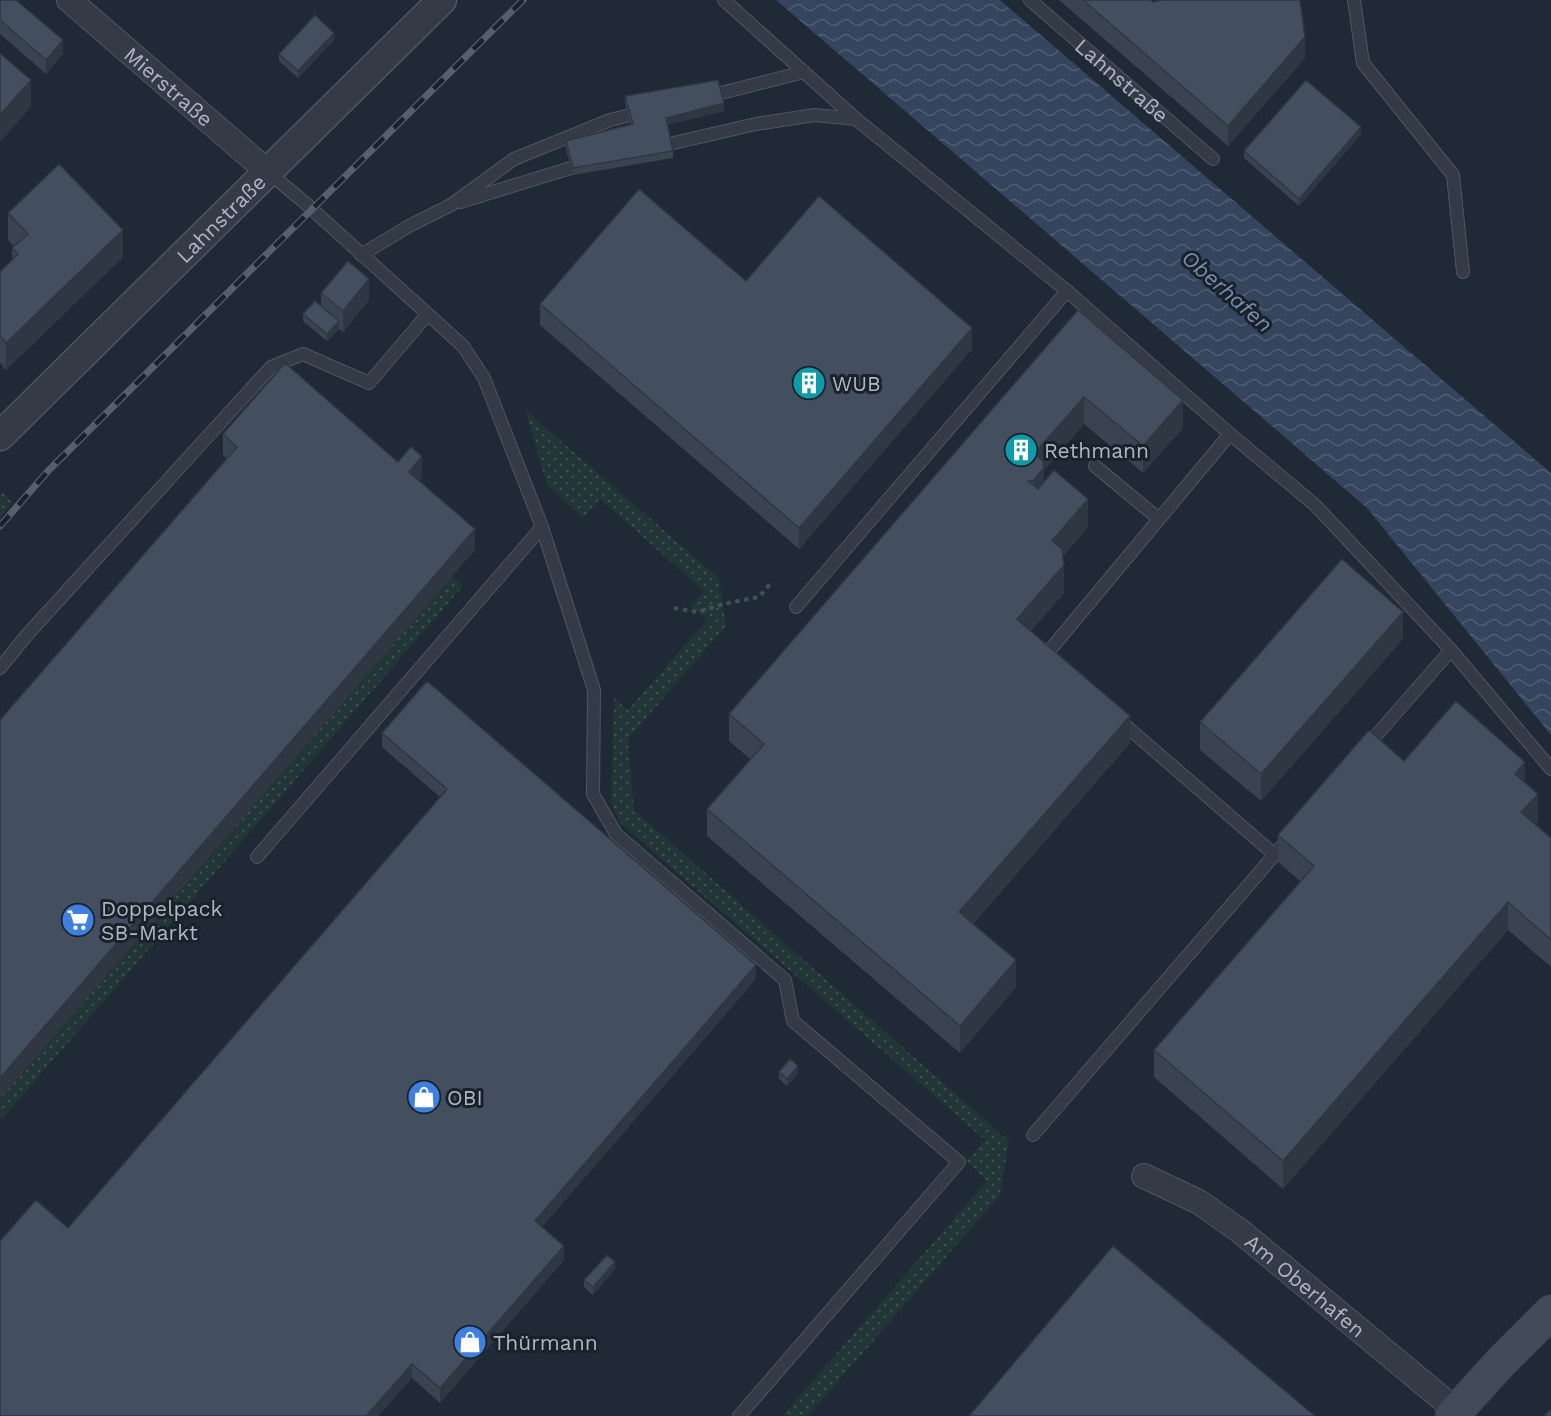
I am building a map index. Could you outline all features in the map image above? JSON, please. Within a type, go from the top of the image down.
[{"type":"main road","points":[[1457,1414],[1551,1312]]},
{"type":"street","name":"Mierstraße","points":[[69,0],[268,172]]},
{"type":"street","name":"Lahnstraße","points":[[0,436],[442,0]]},
{"type":"street","name":"Am Oberhafen","points":[[1144,1176],[1199,1202],[1240,1231],[1457,1414]]},
{"type":"lane","points":[[724,0],[856,119],[1067,291],[1315,505],[1451,650],[1551,769]]},
{"type":"lane","name":"Lahnstraße","points":[[1030,0],[1213,159]]},
{"type":"lane","points":[[1354,0],[1363,63],[1453,175],[1463,272]]},
{"type":"lane","points":[[690,100],[804,72]]},
{"type":"lane","points":[[361,255],[450,205],[514,159],[610,120],[656,109]]},
{"type":"lane","points":[[643,149],[756,124],[814,115],[856,119]]},
{"type":"lane","points":[[450,205],[597,160]]},
{"type":"lane","points":[[268,172],[463,346],[484,378],[542,527],[594,690],[593,794],[616,834],[786,980],[793,1021],[959,1162],[739,1416]]},
{"type":"lane","points":[[796,607],[1067,291]]},
{"type":"lane","points":[[0,668],[26,636],[271,367],[303,354],[369,383],[427,315]]},
{"type":"lane","points":[[1054,664],[1045,656],[1230,434]]},
{"type":"lane","points":[[1095,466],[1159,519]]},
{"type":"lane","points":[[257,857],[542,527]]},
{"type":"lane","points":[[1357,758],[1451,650]]},
{"type":"lane","points":[[1107,710],[1275,855]]},
{"type":"lane","points":[[1034,1135],[1297,828]]},
{"type":"path","points":[[674,608],[698,612],[759,597],[770,584]]},
{"type":"shaded area","points":[[525,410],[719,578],[726,626],[628,739],[634,810],[1009,1141],[1000,1195],[808,1416],[782,1416],[987,1181],[966,1161],[985,1140],[620,823],[611,802],[614,698],[628,710],[707,620],[691,606],[704,591],[600,499],[583,518],[547,485]]},
{"type":"shaded area","points":[[3,493],[12,502],[0,518],[0,495]]},
{"type":"shaded area","points":[[452,576],[463,586],[2,1119],[0,1099]]},
{"type":"water","name":"Oberhafen","points":[[776,0],[1000,0],[1551,473],[1551,735],[1367,508]]},
{"type":"building","points":[[0,0],[16,0],[63,40],[46,60],[0,20]]},
{"type":"building","points":[[1083,0],[1150,0],[1153,2],[1163,0],[1300,0],[1305,37],[1228,126]]},
{"type":"building","points":[[315,15],[334,33],[298,71],[279,54]]},
{"type":"building","points":[[0,53],[31,80],[0,115]]},
{"type":"building","points":[[718,80],[724,103],[666,118],[673,151],[573,168],[566,141],[633,124],[625,96]]},
{"type":"building","points":[[1306,80],[1361,127],[1299,199],[1244,151]]},
{"type":"building","points":[[59,164],[123,230],[6,343],[0,336],[0,272],[18,254],[12,248],[28,234],[8,213]]},
{"type":"building","name":"WUB","points":[[639,189],[746,281],[819,196],[972,328],[799,528],[540,304]]},
{"type":"building","points":[[348,261],[369,279],[343,311],[321,293]]},
{"type":"building","points":[[315,301],[339,321],[327,334],[303,314]]},
{"type":"building","points":[[1078,310],[1183,400],[1143,446],[1084,397],[1034,454],[1043,461],[1044,468],[1033,481],[1028,481],[1038,489],[1054,470],[1088,499],[1052,541],[1062,549],[1064,565],[1017,619],[1130,716],[959,912],[1016,960],[960,1026],[707,809],[764,744],[729,714]]},
{"type":"building","name":"Doppelpack SB-Markt","points":[[285,363],[398,462],[411,447],[422,456],[409,472],[475,529],[0,1078],[0,720],[237,447],[223,434]]},
{"type":"building","points":[[1342,559],[1403,612],[1261,774],[1200,722]]},
{"type":"building","name":"OBI","points":[[427,681],[756,965],[535,1221],[564,1246],[440,1388],[412,1364],[366,1416],[0,1416],[0,1241],[36,1200],[68,1228],[447,789],[382,733]]},
{"type":"building","points":[[1456,701],[1525,762],[1515,774],[1538,794],[1521,812],[1551,838],[1551,940],[1508,902],[1283,1161],[1154,1050],[1314,866],[1278,835],[1369,730],[1404,761]]},
{"type":"building","points":[[790,1059],[798,1066],[787,1079],[779,1072]]},
{"type":"building","points":[[1113,1246],[1315,1416],[969,1416]]},
{"type":"building","points":[[607,1255],[615,1262],[593,1287],[584,1280]]},
{"type":"building","points":[[1551,1409],[1551,1416],[1544,1416]]},
{"type":"railway","points":[[0,526],[48,471],[523,0]]},
{"type":"place","name":"WUB","points":[[809,383]]},
{"type":"place","name":"Rethmann","points":[[1021,450]]},
{"type":"place","name":"Doppelpack SB-Markt","points":[[78,920]]},
{"type":"place","name":"OBI","points":[[424,1097]]},
{"type":"place","name":"Thürmann","points":[[470,1342]]}]
